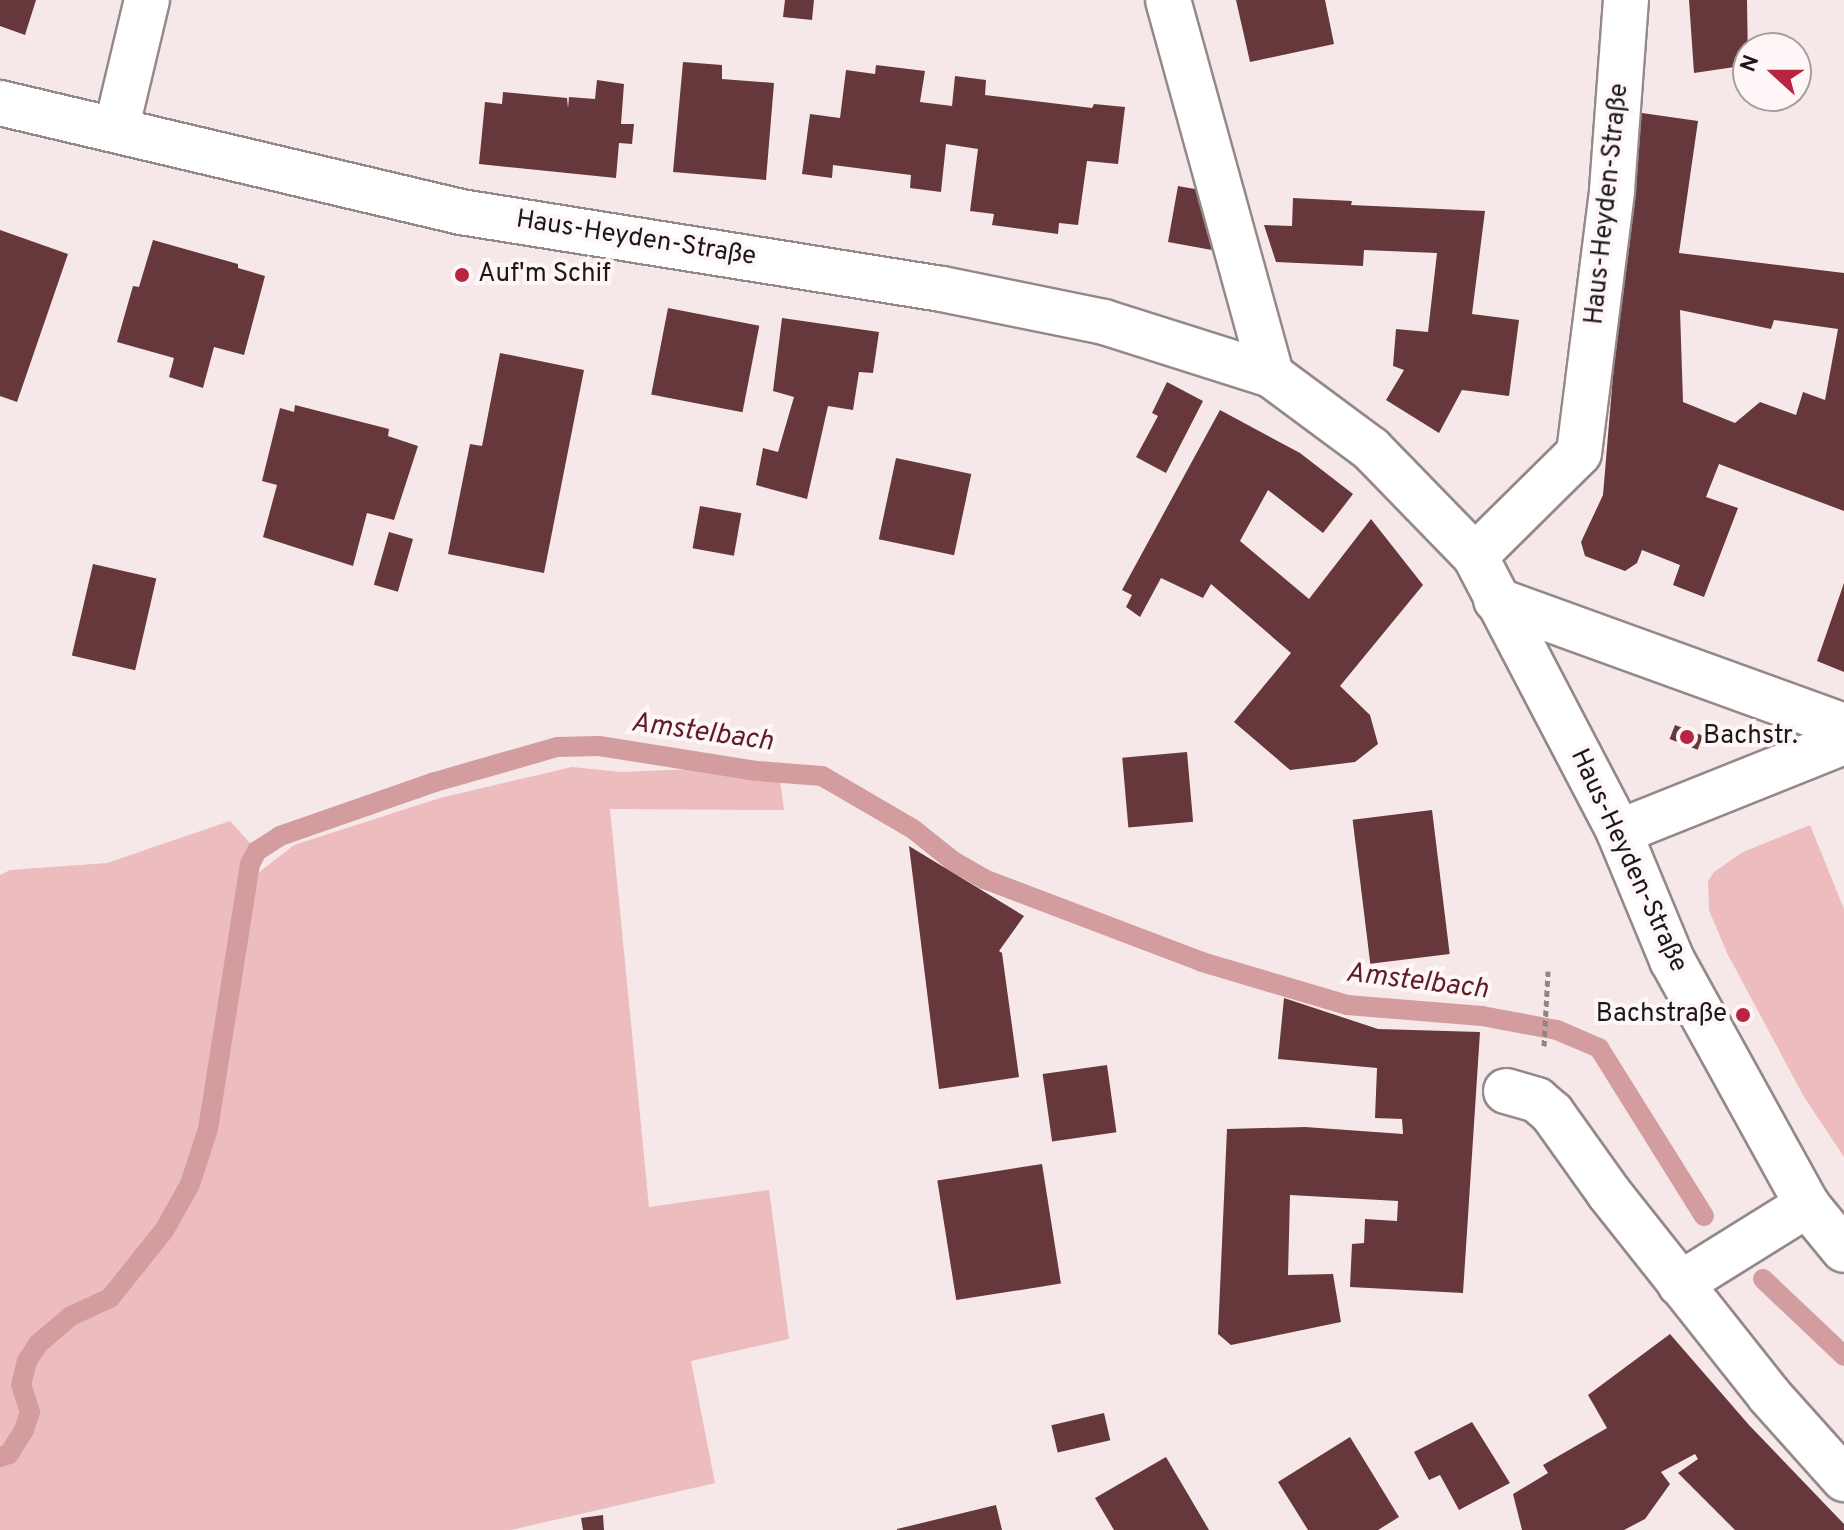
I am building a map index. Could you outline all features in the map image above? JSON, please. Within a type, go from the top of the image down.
[{"type":"street","points":[[116,130],[147,0]]},
{"type":"street","points":[[1168,0],[1271,375]]},
{"type":"street","name":"Haus-Heyden-Straße","points":[[1475,556],[1579,453],[1612,190],[1626,0]]},
{"type":"street","name":"Haus-Heyden-Straße","points":[[0,103],[461,212],[942,289],[1104,322],[1271,375],[1371,449],[1475,556],[1619,832],[1672,960],[1807,1205],[1844,1250]]},
{"type":"street","points":[[1496,600],[1844,726]]},
{"type":"street","points":[[1619,832],[1844,742]]},
{"type":"street","points":[[1506,1091],[1537,1100],[1552,1113],[1680,1284],[1769,1395],[1844,1479]]},
{"type":"street","points":[[1680,1284],[1807,1205]]},
{"type":"path","points":[[1545,1044],[1548,971]]},
{"type":"shaded area","points":[[572,767],[621,772],[695,769],[780,780],[784,810],[610,809],[649,1207],[769,1190],[789,1339],[691,1361],[715,1483],[511,1530],[0,1530],[0,875],[10,870],[107,863],[230,821],[251,844],[224,1006],[231,1008],[243,920],[257,874],[294,845],[440,798]]},
{"type":"shaded area","points":[[1810,825],[1844,909],[1844,1157],[1804,1097],[1727,953],[1709,910],[1708,881],[1714,872],[1743,852]]},
{"type":"building","points":[[0,0],[36,0],[25,35],[0,26]]},
{"type":"building","points":[[785,0],[814,0],[812,20],[783,17]]},
{"type":"building","points":[[1236,0],[1325,0],[1334,44],[1250,62]]},
{"type":"building","points":[[1689,0],[1747,0],[1747,32],[1732,32],[1732,67],[1694,73]]},
{"type":"building","points":[[683,62],[722,65],[722,79],[774,83],[766,180],[673,172]]},
{"type":"building","points":[[876,65],[925,71],[920,102],[952,106],[955,76],[986,80],[985,95],[1092,108],[1094,104],[1125,107],[1118,164],[1087,161],[1078,225],[1059,223],[1058,234],[992,225],[994,214],[970,211],[978,149],[946,144],[941,192],[910,188],[911,175],[833,165],[832,178],[802,174],[810,114],[840,118],[846,70],[875,74]]},
{"type":"building","points":[[597,80],[624,84],[621,124],[634,124],[632,144],[619,143],[616,178],[479,164],[485,102],[502,104],[503,92],[567,98],[568,108],[569,97],[595,99]]},
{"type":"building","points":[[1635,112],[1698,121],[1679,253],[1844,273],[1844,511],[1719,464],[1706,497],[1738,508],[1704,597],[1673,585],[1680,565],[1642,550],[1637,563],[1625,571],[1585,556],[1581,542],[1603,495]],"holes":[[[1680,310],[1771,329],[1774,320],[1838,329],[1825,400],[1803,392],[1796,415],[1760,402],[1735,423],[1683,402]]]},
{"type":"building","points":[[1178,186],[1206,191],[1223,252],[1168,242]]},
{"type":"building","points":[[1293,198],[1352,201],[1351,205],[1485,211],[1472,314],[1519,320],[1509,396],[1462,390],[1439,433],[1386,400],[1404,370],[1393,366],[1396,329],[1428,332],[1437,253],[1364,250],[1363,266],[1276,262],[1264,225],[1292,226]]},
{"type":"building","points":[[0,230],[68,254],[17,402],[0,396]]},
{"type":"building","points":[[153,240],[238,264],[238,268],[265,276],[244,355],[214,347],[203,388],[169,377],[174,358],[117,342],[133,286],[139,287]]},
{"type":"building","points":[[668,308],[759,326],[743,412],[651,394]]},
{"type":"building","points":[[782,318],[879,332],[873,373],[859,372],[853,410],[828,406],[807,499],[756,485],[763,448],[778,452],[794,397],[773,391]]},
{"type":"building","points":[[500,353],[584,370],[544,573],[448,554],[470,444],[482,446]]},
{"type":"building","points":[[1167,382],[1203,401],[1166,473],[1136,457],[1158,416],[1152,413]]},
{"type":"building","points":[[295,405],[389,429],[388,436],[418,446],[394,520],[367,513],[353,566],[263,537],[277,485],[262,481],[280,408],[294,412]]},
{"type":"building","points":[[1220,410],[1300,453],[1353,494],[1323,533],[1268,490],[1240,541],[1309,599],[1371,519],[1423,585],[1340,686],[1370,715],[1378,744],[1355,762],[1290,770],[1234,722],[1291,653],[1211,584],[1203,598],[1161,578],[1140,617],[1126,607],[1132,595],[1122,590]]},
{"type":"building","points":[[896,458],[971,474],[954,555],[879,539]]},
{"type":"building","points":[[700,506],[741,513],[734,556],[693,548]]},
{"type":"building","points":[[389,532],[413,539],[398,592],[374,585]]},
{"type":"building","points":[[93,564],[156,579],[135,670],[72,656]]},
{"type":"building","points":[[1844,583],[1844,672],[1817,661]]},
{"type":"building","name":"Bachstr.","points":[[1675,725],[1703,736],[1698,750],[1670,739]]},
{"type":"building","points":[[1187,752],[1193,822],[1128,827],[1122,758]]},
{"type":"building","points":[[1432,810],[1450,954],[1370,964],[1353,820]]},
{"type":"building","points":[[909,846],[1024,916],[999,951],[1002,953],[1019,1077],[939,1089]]},
{"type":"building","points":[[1284,998],[1378,1029],[1480,1032],[1463,1293],[1350,1287],[1352,1244],[1364,1243],[1365,1219],[1397,1221],[1398,1201],[1290,1195],[1288,1275],[1333,1274],[1341,1322],[1231,1345],[1218,1334],[1227,1129],[1305,1127],[1403,1134],[1402,1119],[1375,1118],[1377,1068],[1278,1059]]},
{"type":"building","points":[[1107,1065],[1116,1132],[1052,1141],[1043,1074]]},
{"type":"building","points":[[1042,1164],[1061,1284],[956,1300],[937,1181]]},
{"type":"building","points":[[1670,1334],[1749,1425],[1844,1524],[1844,1530],[1735,1530],[1678,1473],[1698,1459],[1695,1454],[1661,1472],[1670,1484],[1645,1519],[1624,1530],[1522,1530],[1513,1494],[1548,1473],[1543,1465],[1607,1428],[1588,1395]]},
{"type":"building","points":[[1104,1413],[1110,1440],[1058,1452],[1051,1425]]},
{"type":"building","points":[[1472,1422],[1510,1483],[1459,1510],[1440,1475],[1429,1480],[1414,1452]]},
{"type":"building","points":[[1350,1437],[1399,1517],[1378,1530],[1308,1530],[1278,1482]]},
{"type":"building","points":[[1166,1457],[1209,1530],[1114,1530],[1095,1498]]},
{"type":"building","points":[[996,1505],[1002,1530],[897,1530],[897,1529]]},
{"type":"building","points":[[603,1515],[604,1530],[583,1530],[581,1518]]},
{"type":"waterway","name":"Amstelbach","points":[[0,1457],[9,1454],[24,1430],[30,1412],[21,1385],[27,1361],[38,1344],[71,1316],[110,1298],[165,1229],[190,1184],[208,1129],[250,864],[257,851],[280,836],[435,782],[557,747],[599,746],[757,771],[822,776],[913,829],[953,861],[984,879],[1202,962],[1347,1005],[1482,1016],[1557,1030],[1599,1048],[1704,1216]]},
{"type":"waterway","name":"Amstelbach","points":[[1763,1279],[1844,1356]]},
{"type":"place","name":"Auf'm Schif","points":[[462,275]]},
{"type":"place","name":"Bachstr.","points":[[1687,737]]},
{"type":"place","name":"Bachstraße","points":[[1743,1015]]}]
